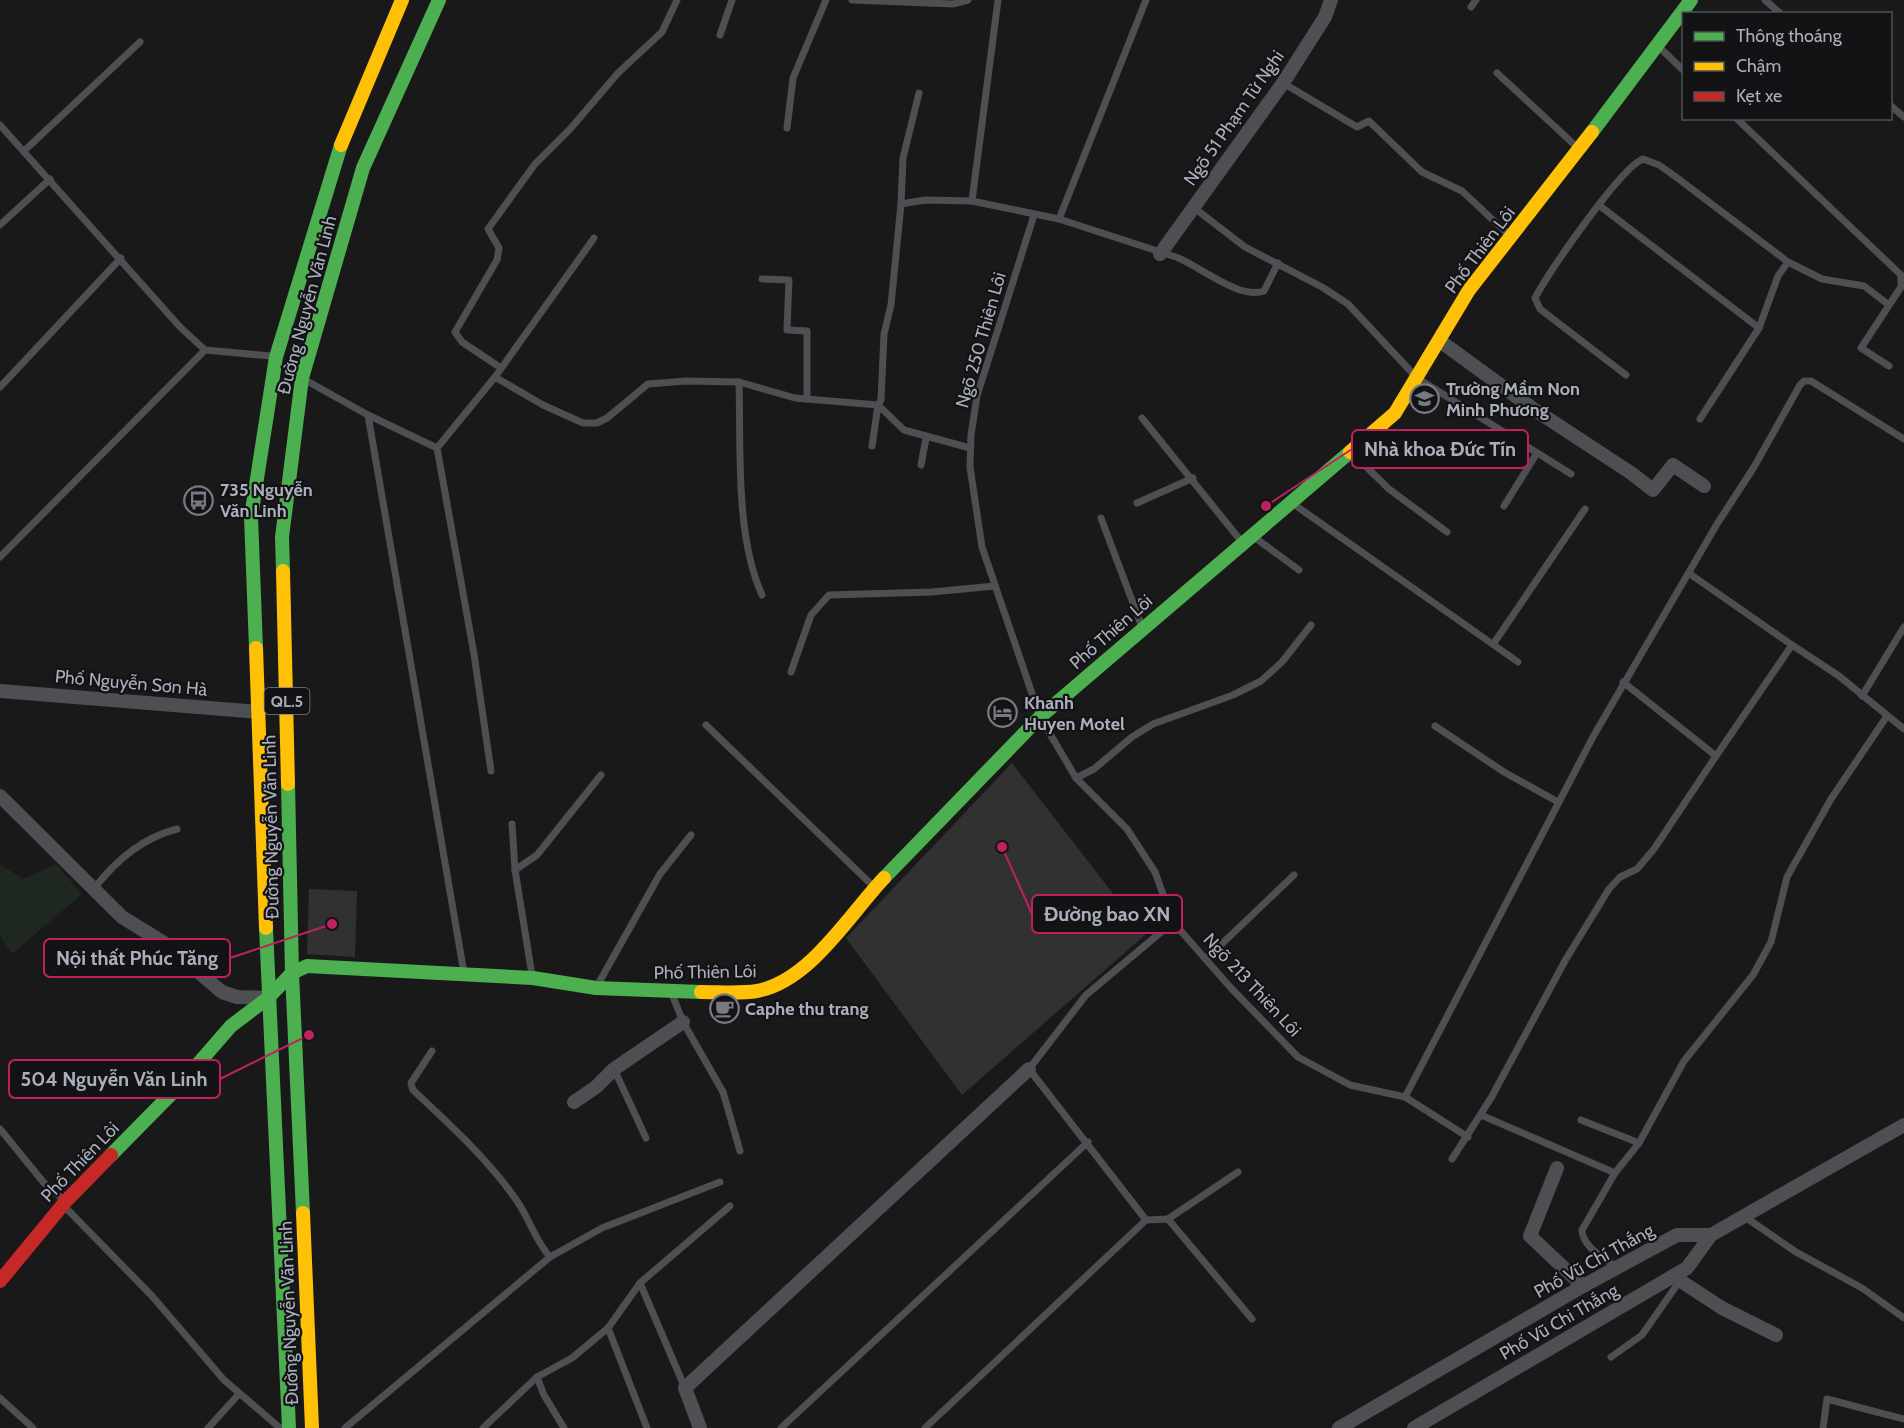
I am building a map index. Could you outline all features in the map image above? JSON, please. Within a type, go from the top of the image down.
[{"type":"main road","name":"Đường Nguyễn Văn Linh","points":[[312,1428],[292,973],[282,537],[302,378],[363,168],[439,0]]},
{"type":"main road","name":"Phố Thiên Lôi","points":[[0,1281],[65,1203],[176,1089],[231,1026],[268,998],[292,973],[308,966],[532,978],[596,988],[672,993],[756,991],[779,984],[803,969],[875,888],[1040,717],[1395,414],[1469,290],[1580,150],[1690,0]]},
{"type":"main road","name":"Đường Nguyễn Văn Linh","points":[[289,1428],[268,998],[251,517],[276,357],[337,156],[400,1]]},
{"type":"street","name":"Ngõ 51 Phạm Tử Nghi","points":[[1160,254],[1283,83],[1325,17],[1331,0]]},
{"type":"street","points":[[1440,341],[1532,408],[1631,473],[1645,486],[1653,490],[1673,465],[1704,486]]},
{"type":"street","name":"Phố Nguyễn Sơn Hà","points":[[0,691],[259,712]]},
{"type":"street","points":[[0,796],[122,917],[164,943],[222,992],[237,997],[268,998]]},
{"type":"street","points":[[574,1102],[596,1087],[614,1069],[682,1022]]},
{"type":"street","points":[[700,1428],[685,1388],[1029,1069]]},
{"type":"street","name":"Phố Vũ Chí Thắng","points":[[1339,1428],[1583,1286],[1677,1235],[1711,1234],[1745,1217],[1904,1125]]},
{"type":"street","points":[[1557,1168],[1530,1236],[1583,1286]]},
{"type":"street","name":"Phố Vũ Chi Thắng","points":[[1414,1428],[1676,1279],[1687,1268],[1711,1234]]},
{"type":"street","points":[[1676,1279],[1722,1308],[1776,1335]]},
{"type":"lane","points":[[501,368],[462,342],[455,332],[497,260],[500,248],[488,229],[535,164],[571,128],[618,73],[662,32],[678,0]]},
{"type":"lane","points":[[720,35],[732,0]]},
{"type":"lane","points":[[787,128],[793,78],[826,0]]},
{"type":"lane","points":[[852,0],[953,4],[968,0]]},
{"type":"lane","points":[[972,201],[997,0]]},
{"type":"lane","points":[[1059,219],[1146,0]]},
{"type":"lane","points":[[1471,7],[1476,0]]},
{"type":"lane","points":[[1765,0],[1779,12]]},
{"type":"lane","points":[[24,151],[140,42]]},
{"type":"lane","points":[[1656,44],[1682,68]]},
{"type":"lane","points":[[1497,73],[1580,150]]},
{"type":"lane","points":[[1283,83],[1357,127],[1369,121],[1422,172],[1462,191],[1511,237]]},
{"type":"lane","points":[[872,446],[878,405],[881,400],[884,334],[891,305],[903,158],[919,93]]},
{"type":"lane","points":[[1892,107],[1904,117]]},
{"type":"lane","points":[[1738,120],[1901,275],[1902,289],[1861,348],[1889,366]]},
{"type":"lane","points":[[0,125],[121,258],[180,327],[205,350],[276,357]]},
{"type":"lane","points":[[1626,375],[1536,304],[1539,291],[1600,206],[1632,163],[1643,159],[1659,165],[1788,262],[1822,279],[1864,286],[1889,305]]},
{"type":"lane","points":[[0,225],[50,179]]},
{"type":"lane","points":[[901,204],[925,200],[972,201],[1059,219],[1193,263],[1240,290],[1255,294],[1264,291],[1278,263]]},
{"type":"lane","points":[[1600,206],[1759,328]]},
{"type":"lane","points":[[1193,207],[1245,247],[1278,263],[1348,304],[1417,378],[1571,474]]},
{"type":"lane","name":"Ngõ 250 Thiên Lôi","points":[[1034,215],[1003,319],[988,355],[977,396],[970,466],[982,547],[1040,717]]},
{"type":"lane","points":[[491,771],[474,654],[437,448],[495,377],[594,238]]},
{"type":"lane","points":[[0,387],[121,258]]},
{"type":"lane","points":[[1700,419],[1759,328],[1778,276],[1788,262]]},
{"type":"lane","points":[[762,279],[789,280],[787,330],[807,332],[807,399]]},
{"type":"lane","points":[[0,557],[205,350]]},
{"type":"lane","points":[[495,377],[543,405],[583,423],[607,418],[648,384],[739,382],[807,399],[878,405],[904,430],[926,438],[970,448]]},
{"type":"lane","points":[[302,378],[368,415],[437,448]]},
{"type":"lane","points":[[1405,1097],[1623,682],[1804,381],[1811,381],[1904,438]]},
{"type":"lane","points":[[739,382],[745,530],[749,559],[762,595]]},
{"type":"lane","points":[[368,415],[464,973]]},
{"type":"lane","points":[[1142,418],[1248,539],[1299,570]]},
{"type":"lane","points":[[921,465],[926,438]]},
{"type":"lane","points":[[1350,452],[1389,489],[1447,532]]},
{"type":"lane","points":[[1504,506],[1537,453]]},
{"type":"lane","points":[[1137,503],[1193,478]]},
{"type":"lane","points":[[1290,502],[1518,662]]},
{"type":"lane","points":[[1494,643],[1585,509]]},
{"type":"lane","points":[[1101,518],[1143,630]]},
{"type":"lane","points":[[1690,574],[1792,645],[1904,729]]},
{"type":"lane","points":[[790,672],[811,615],[829,595],[932,592],[995,586]]},
{"type":"lane","points":[[1076,778],[1094,769],[1132,737],[1153,724],[1233,695],[1262,681],[1282,662],[1311,625]]},
{"type":"lane","points":[[1862,696],[1904,627]]},
{"type":"lane","points":[[1452,1159],[1468,1137],[1566,959],[1609,889],[1620,878],[1637,869],[1654,849],[1792,645]]},
{"type":"lane","points":[[1623,682],[1716,756]]},
{"type":"lane","points":[[1617,1268],[1587,1244],[1583,1239],[1582,1230],[1615,1173],[1639,1143],[1684,1060],[1753,975],[1771,942],[1787,877],[1831,799],[1887,716]]},
{"type":"lane","name":"Ngõ 213 Thiên Lôi","points":[[1040,717],[1076,778],[1127,829],[1155,873],[1173,921],[1298,1057],[1350,1085],[1405,1097],[1468,1137]]},
{"type":"lane","points":[[706,725],[875,888]]},
{"type":"lane","points":[[1435,726],[1504,771],[1558,802]]},
{"type":"lane","points":[[515,870],[537,855],[601,776]]},
{"type":"lane","points":[[512,824],[515,870],[532,978]]},
{"type":"lane","points":[[93,890],[105,873],[132,850],[158,834],[177,829]]},
{"type":"lane","points":[[596,988],[660,874],[691,835]]},
{"type":"lane","points":[[1206,959],[1294,875]]},
{"type":"lane","points":[[1146,1220],[1088,1142],[1029,1069],[1086,995],[1173,921]]},
{"type":"lane","points":[[672,993],[682,1022],[723,1092],[740,1151]]},
{"type":"lane","points":[[432,1051],[411,1083],[413,1090],[474,1148],[518,1202],[537,1242],[550,1257]]},
{"type":"lane","points":[[614,1069],[646,1138]]},
{"type":"lane","points":[[1480,1115],[1615,1173]]},
{"type":"lane","points":[[1581,1120],[1639,1143]]},
{"type":"lane","points":[[0,1129],[44,1183],[152,1296],[238,1395],[280,1428]]},
{"type":"lane","points":[[781,1428],[1088,1142]]},
{"type":"lane","points":[[925,1428],[1146,1220],[1168,1219],[1238,1172]]},
{"type":"lane","points":[[345,1428],[550,1257],[602,1228],[720,1182]]},
{"type":"lane","points":[[483,1428],[537,1377],[572,1358],[608,1328],[640,1283],[730,1206]]},
{"type":"lane","points":[[1745,1217],[1796,1252],[1862,1288],[1904,1318]]},
{"type":"lane","points":[[1168,1219],[1252,1319]]},
{"type":"lane","points":[[1611,1357],[1642,1335],[1676,1279]]},
{"type":"lane","points":[[640,1283],[685,1388]]},
{"type":"lane","points":[[608,1328],[646,1428]]},
{"type":"lane","points":[[537,1377],[544,1395],[564,1428]]},
{"type":"lane","points":[[208,1428],[238,1395]]},
{"type":"lane","points":[[1823,1428],[1827,1399],[1904,1419]]},
{"type":"lane","points":[[1,1402],[33,1428]]},
{"type":"shaded area","points":[[0,864],[23,879],[56,864],[82,894],[12,954],[0,936]]},
{"type":"building","points":[[1012,763],[1145,935],[962,1095],[846,938]]},
{"type":"building","points":[[309,889],[357,891],[355,957],[307,954]]},
{"type":"traffic: fast","points":[[283,571],[282,537],[302,378],[363,168],[439,0]]},
{"type":"traffic: fast","points":[[1592,132],[1691,0]]},
{"type":"traffic: fast","points":[[256,648],[251,517],[276,357],[341,145]]},
{"type":"traffic: fast","points":[[884,878],[1040,717],[1350,452]]},
{"type":"traffic: fast","points":[[288,784],[292,973],[303,1213]]},
{"type":"traffic: fast","points":[[266,928],[289,1428]]},
{"type":"traffic: fast","points":[[111,1155],[176,1089],[231,1026],[268,998],[292,973],[307,966],[533,978],[596,988],[701,992]]},
{"type":"traffic: slow","points":[[341,145],[402,0]]},
{"type":"traffic: slow","points":[[1350,452],[1395,413],[1469,290],[1592,132]]},
{"type":"traffic: slow","points":[[283,571],[288,784]]},
{"type":"traffic: slow","points":[[256,648],[266,928]]},
{"type":"traffic: slow","points":[[701,992],[757,991],[776,985],[794,974],[827,945],[884,878]]},
{"type":"traffic: slow","points":[[303,1213],[312,1428]]},
{"type":"traffic: jam","points":[[0,1281],[66,1201],[111,1155]]},
{"type":"place","name":"Trường Mầm Non Minh Phương","points":[[1425,399]]},
{"type":"place","name":"735 Nguyễn Văn Linh","points":[[199,500]]},
{"type":"place","name":"Nhà khoa Đức Tín","points":[[1266,506]]},
{"type":"place","name":"Khanh Huyen Motel","points":[[1003,713]]},
{"type":"place","name":"Đường bao XN","points":[[1002,847]]},
{"type":"place","name":"Nội thất Phúc Tăng","points":[[332,924]]},
{"type":"place","name":"Caphe thu trang","points":[[724,1009]]},
{"type":"place","name":"504 Nguyễn Văn Linh","points":[[309,1035]]}]
